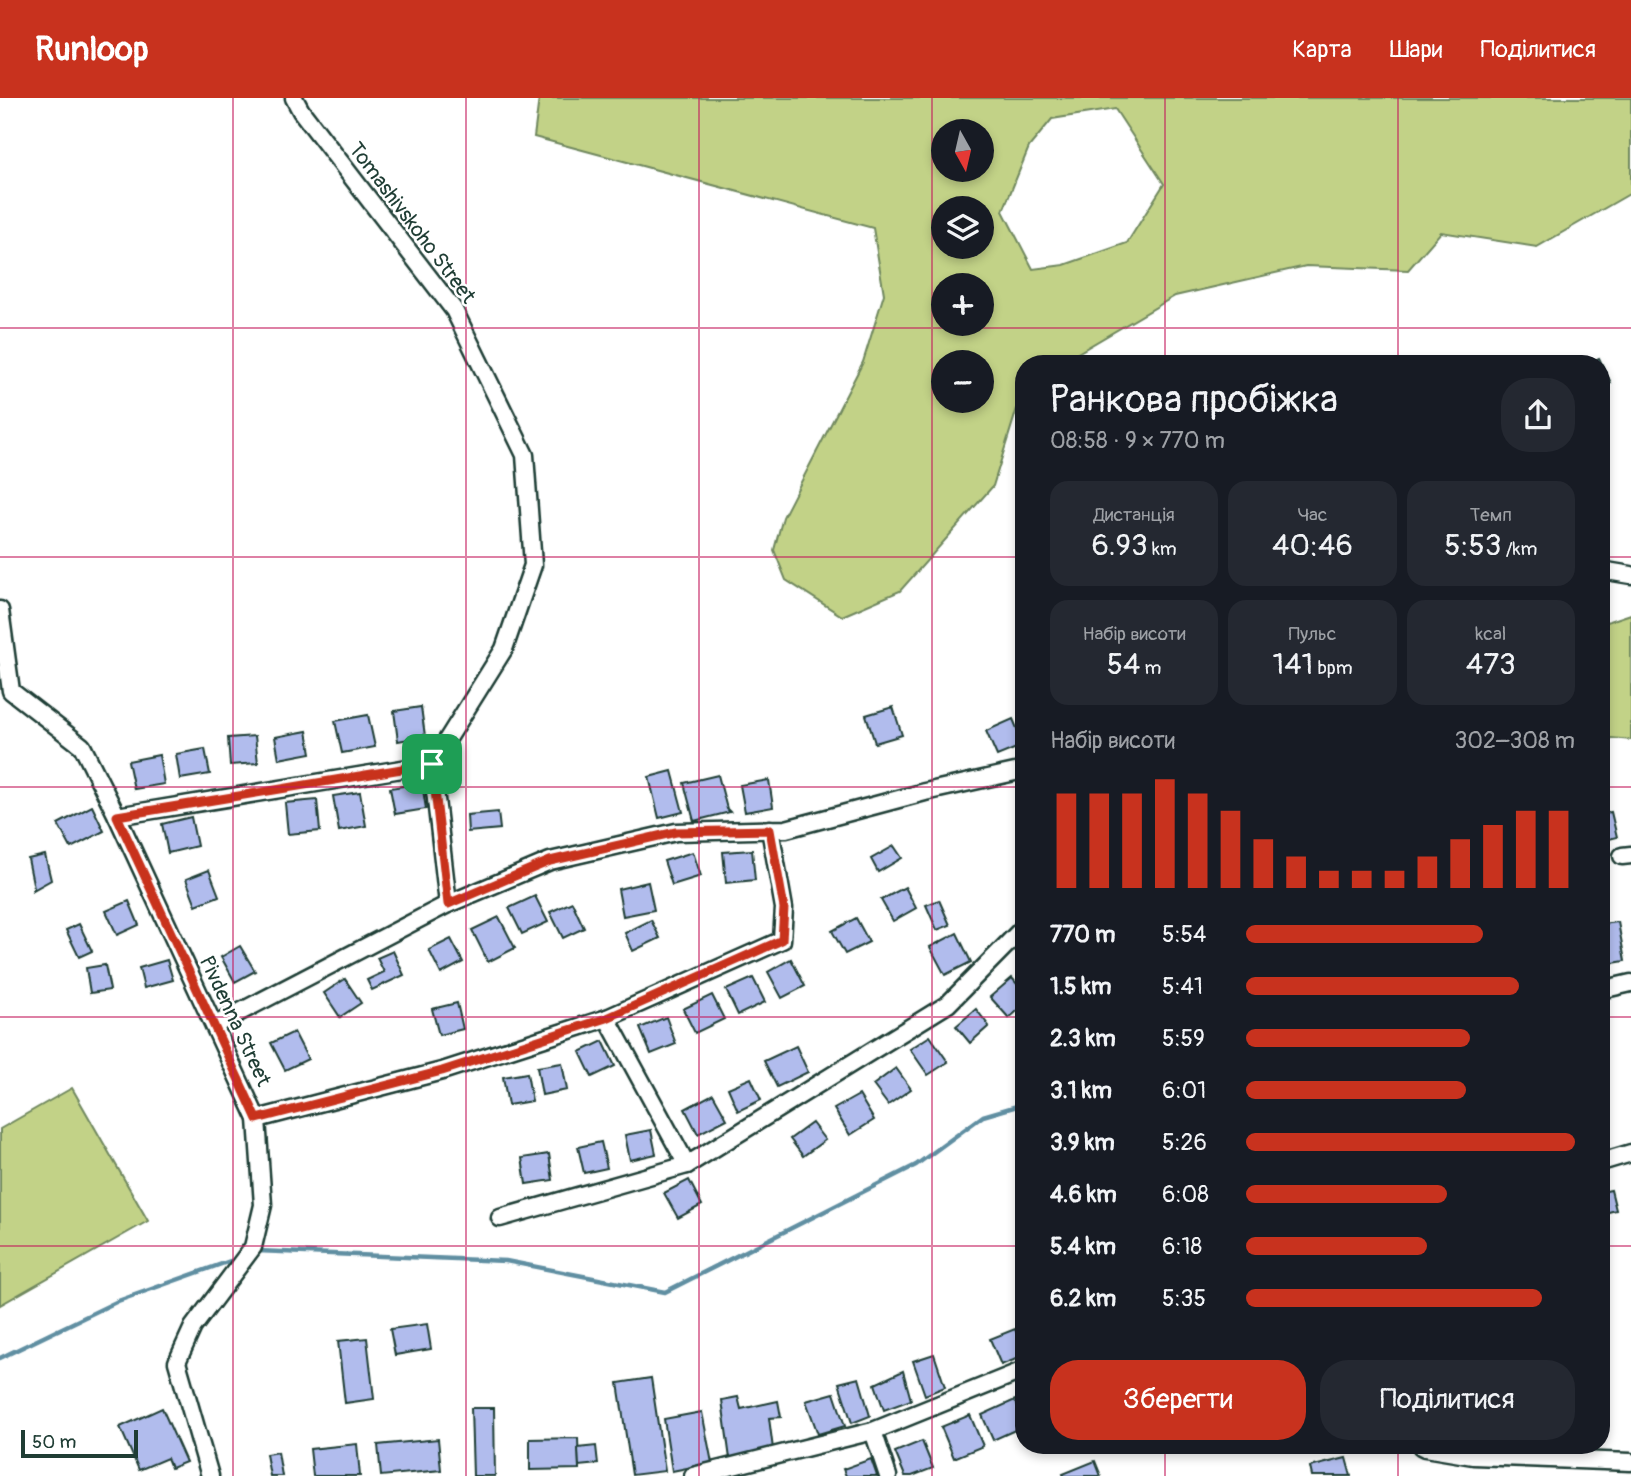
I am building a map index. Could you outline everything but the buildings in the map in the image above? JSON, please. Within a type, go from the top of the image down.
[{"type":"street","name":"Tomashivskoho Street","points":[[294,98],[301,111],[454,310],[525,455],[533,565],[503,649],[432,764]]},
{"type":"street","points":[[1610,572],[1631,575]]},
{"type":"street","name":"Pivdenna Street","points":[[0,610],[11,691],[82,746],[257,1119],[263,1205],[253,1247],[193,1327],[177,1362],[210,1476]]},
{"type":"street","points":[[117,816],[432,764],[448,904]]},
{"type":"street","points":[[215,1025],[448,904],[550,861],[676,832],[786,829],[925,792],[1015,772]]},
{"type":"street","points":[[257,1119],[442,1071],[607,1018],[782,940],[784,908],[770,830]]},
{"type":"street","points":[[500,1217],[687,1165],[948,1004],[1015,936]]},
{"type":"street","points":[[1610,988],[1631,983]]},
{"type":"street","points":[[607,1018],[687,1165]]},
{"type":"street","points":[[1610,1159],[1631,1153]]},
{"type":"street","points":[[693,1476],[873,1431],[1015,1374]]},
{"type":"street","points":[[873,1431],[888,1476]]},
{"type":"street","points":[[1461,1454],[1631,1462]]},
{"type":"green space","points":[[539,98],[1631,98],[1631,193],[1537,247],[1441,232],[1408,270],[1306,266],[1175,296],[1074,355],[1015,355],[1015,415],[993,486],[900,591],[842,616],[786,580],[774,550],[783,517],[863,362],[884,294],[873,228],[534,137]],"holes":[[[1115,109],[1164,184],[1127,243],[1064,265],[1033,269],[1003,211],[1029,147],[1052,119]]]},
{"type":"green space","points":[[1631,614],[1631,740],[1610,738],[1610,621]]},
{"type":"green space","points":[[72,1088],[148,1221],[0,1305],[0,1129]]},
{"type":"waterway","points":[[257,1251],[506,1261],[665,1292],[916,1165],[983,1116],[1015,1107]]},
{"type":"waterway","points":[[0,1358],[118,1301],[230,1261]]},
{"type":"route","points":[[432,764],[448,904],[550,861],[676,832],[770,830],[784,908],[782,940],[607,1018],[442,1071],[257,1119],[117,816],[432,764]]}]
